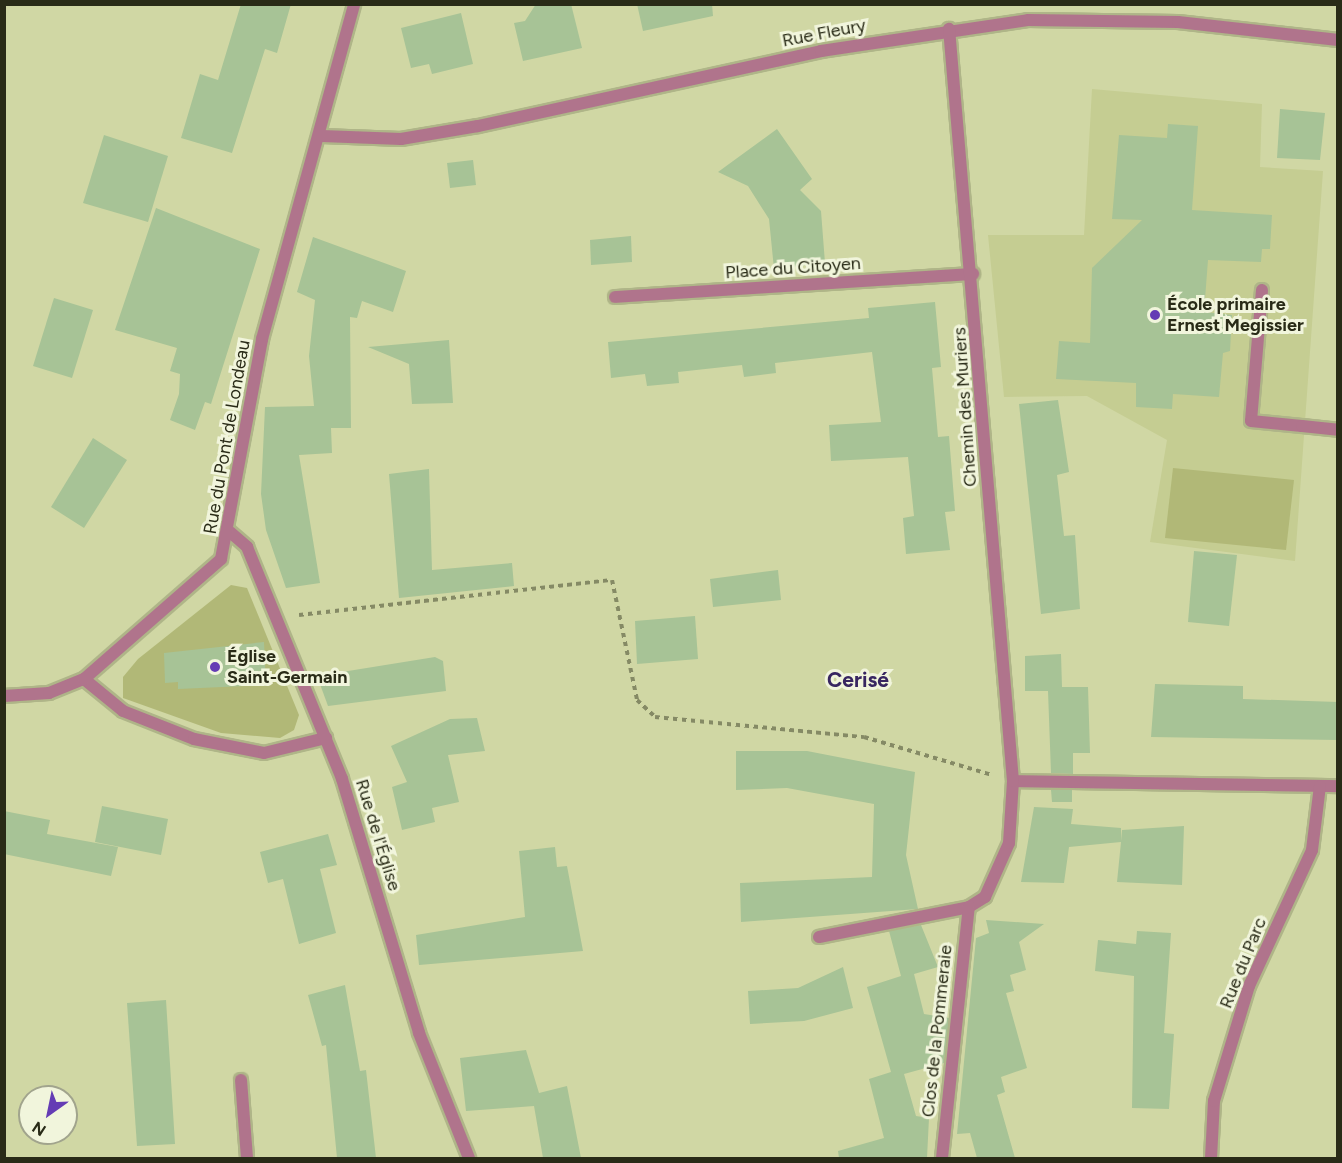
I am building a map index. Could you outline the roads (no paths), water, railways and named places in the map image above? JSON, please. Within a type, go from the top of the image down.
[{"type":"street","name":"Rue du Pont de Londeau","points":[[4,696],[49,693],[84,679],[204,578],[221,559],[230,532],[262,339],[322,136],[354,4]]},
{"type":"street","name":"Rue Fleury","points":[[322,136],[401,139],[478,126],[820,51],[949,29],[1028,20],[1178,22],[1338,40]]},
{"type":"street","name":"Chemin des Muriers","points":[[949,29],[973,274],[1013,781]]},
{"type":"street","name":"Place du Citoyen","points":[[615,297],[973,274]]},
{"type":"street","points":[[1262,290],[1251,421],[1338,430]]},
{"type":"street","name":"Rue de l'Église","points":[[230,532],[247,548],[326,738],[419,1034],[469,1158]]},
{"type":"street","points":[[84,679],[123,711],[194,740],[264,753],[326,738]]},
{"type":"street","points":[[819,938],[969,907],[985,897],[1000,871],[1009,843],[1013,781],[1338,786]]},
{"type":"street","name":"Rue du Parc","points":[[1210,1158],[1214,1101],[1249,986],[1312,850],[1320,786]]},
{"type":"street","name":"Clos de la Pommeraie","points":[[942,1158],[969,907]]},
{"type":"street","points":[[241,1080],[247,1158]]},
{"type":"place","name":"École primaire Ernest Megissier","points":[[1155,315]]},
{"type":"place","name":"Église Saint-Germain","points":[[215,667]]},
{"type":"district","name":"Cerisé","points":[[858,680]]}]
